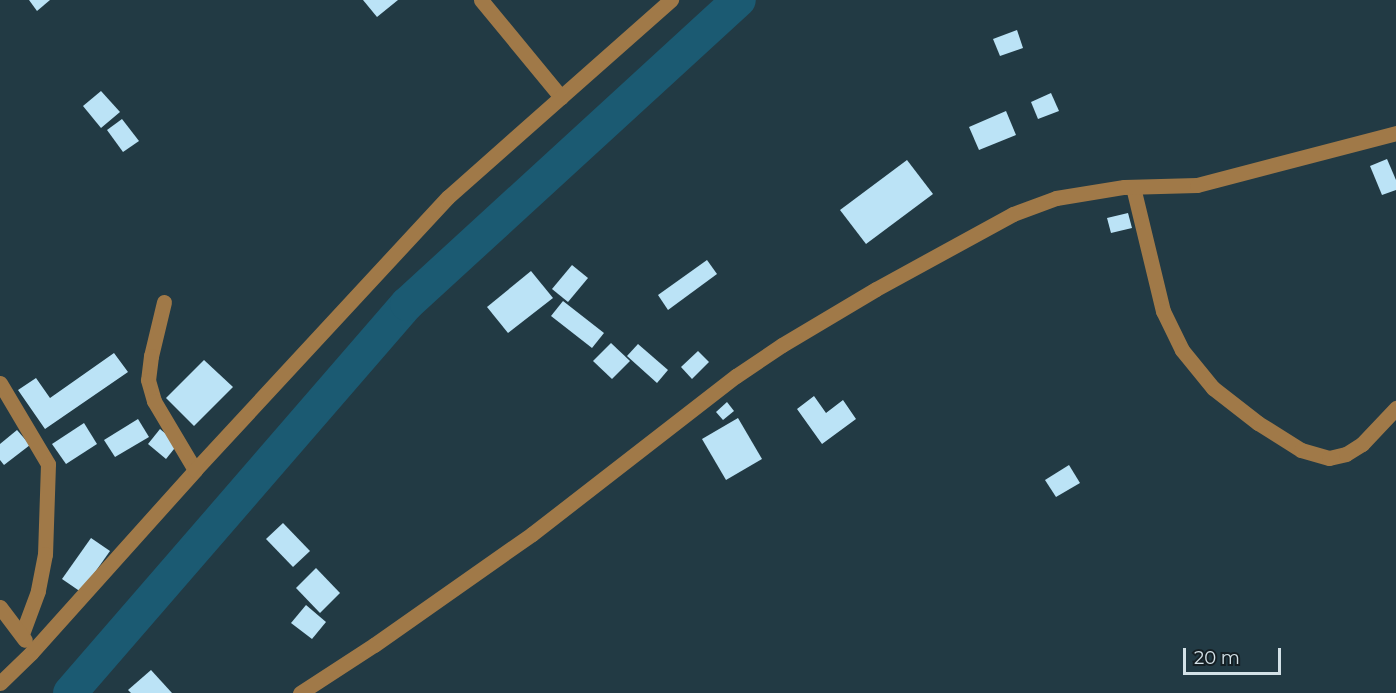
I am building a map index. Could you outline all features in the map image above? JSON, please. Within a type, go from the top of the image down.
[{"type":"street","points":[[481,0],[561,97]]},
{"type":"street","points":[[0,683],[31,653],[195,470],[448,197],[671,0]]},
{"type":"street","points":[[300,693],[374,645],[532,534],[736,376],[782,345],[1013,214],[1056,198],[1133,187],[1197,185],[1396,133]]},
{"type":"street","points":[[1133,187],[1163,311],[1182,350],[1213,388],[1257,423],[1301,450],[1329,458],[1346,454],[1362,444],[1396,408]]},
{"type":"street","points":[[164,302],[151,356],[148,380],[154,401],[195,470]]},
{"type":"street","points":[[0,383],[48,464],[49,505],[45,554],[38,591],[22,634]]},
{"type":"street","points":[[0,607],[22,634],[31,653]]},
{"type":"building","points":[[29,0],[50,0],[37,11]]},
{"type":"building","points":[[363,0],[398,0],[377,17]]},
{"type":"building","points":[[1017,30],[1023,48],[1000,56],[993,39]]},
{"type":"building","points":[[101,91],[120,112],[101,128],[83,106]]},
{"type":"building","points":[[1051,93],[1059,111],[1038,119],[1031,102]]},
{"type":"building","points":[[1006,111],[1016,135],[979,150],[969,127]]},
{"type":"building","points":[[122,119],[139,141],[123,152],[107,130]]},
{"type":"building","points":[[1387,159],[1396,180],[1396,190],[1382,195],[1370,166]]},
{"type":"building","points":[[907,160],[933,194],[866,244],[840,210]]},
{"type":"building","points":[[1128,213],[1132,228],[1111,233],[1107,218]]},
{"type":"building","points":[[707,260],[717,274],[668,310],[658,295]]},
{"type":"building","points":[[572,265],[588,278],[568,302],[552,289]]},
{"type":"building","points":[[531,271],[553,298],[508,333],[487,307]]},
{"type":"building","points":[[563,301],[604,333],[592,348],[551,316]]},
{"type":"building","points":[[611,343],[630,361],[612,379],[593,361]]},
{"type":"building","points":[[638,344],[668,370],[657,383],[627,356]]},
{"type":"building","points":[[698,351],[709,362],[692,379],[681,367]]},
{"type":"building","points":[[114,353],[128,372],[45,429],[18,390],[36,378],[50,398]]},
{"type":"building","points":[[204,360],[233,387],[194,426],[166,398]]},
{"type":"building","points":[[814,396],[826,413],[843,400],[856,419],[822,444],[797,409]]},
{"type":"building","points":[[727,402],[734,411],[723,420],[716,412]]},
{"type":"building","points":[[738,418],[762,459],[726,480],[702,439]]},
{"type":"building","points":[[138,419],[149,437],[115,457],[104,440]]},
{"type":"building","points":[[84,423],[97,444],[66,464],[52,444]]},
{"type":"building","points":[[160,429],[178,444],[166,459],[148,444]]},
{"type":"building","points":[[17,430],[30,445],[4,465],[0,460],[0,444]]},
{"type":"building","points":[[1069,465],[1080,483],[1056,497],[1045,480]]},
{"type":"building","points":[[283,523],[310,551],[293,567],[266,539]]},
{"type":"building","points":[[91,538],[110,551],[81,592],[62,579]]},
{"type":"building","points":[[316,568],[340,593],[320,613],[296,588]]},
{"type":"building","points":[[306,605],[326,622],[312,639],[291,623]]},
{"type":"building","points":[[151,670],[172,693],[131,693],[128,690]]},
{"type":"waterway","points":[[70,693],[407,304],[739,0]]}]
